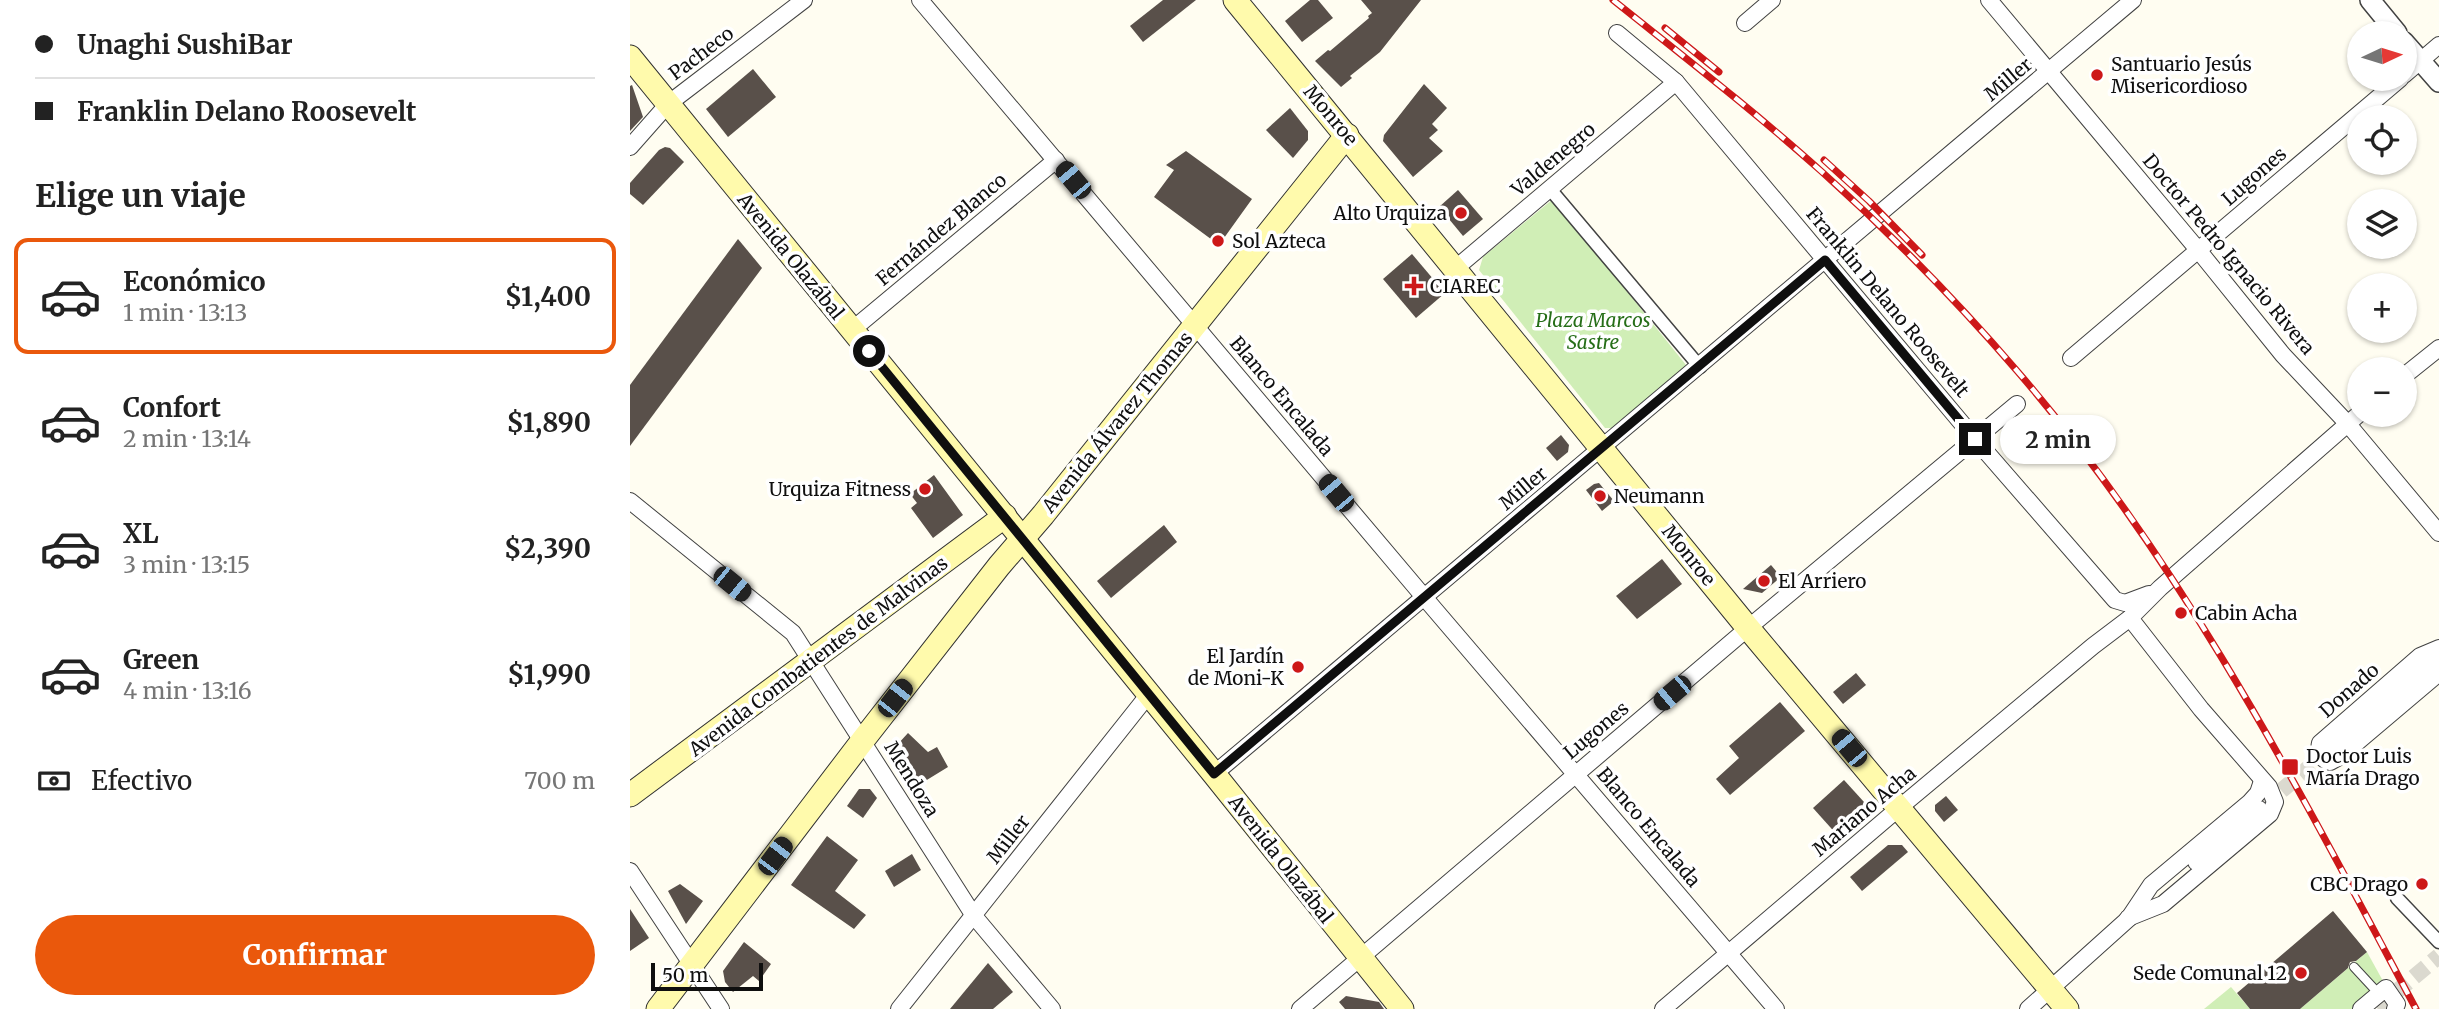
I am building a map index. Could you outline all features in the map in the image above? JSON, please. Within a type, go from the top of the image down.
[{"type":"main road","name":"Monroe","points":[[1236,0],[1748,628],[2067,1009]]},
{"type":"main road","name":"Avenida Olazábal","points":[[630,57],[1005,516],[1402,1009]]},
{"type":"main road","name":"Avenida Álvarez Thomas","points":[[658,1009],[999,566],[1024,540],[1347,135]]},
{"type":"main road","name":"Avenida Combatientes de Malvinas","points":[[630,795],[1005,516]]},
{"type":"street","name":"Pacheco","points":[[630,147],[668,104],[804,0]]},
{"type":"street","name":"Blanco Encalada","points":[[920,0],[1776,1009]]},
{"type":"street","points":[[1745,23],[1772,0]]},
{"type":"street","name":"Doctor Pedro Ignacio Rivera","points":[[1989,0],[2283,355],[2347,414]]},
{"type":"street","name":"Miller","points":[[1214,774],[2133,0]]},
{"type":"street","points":[[2370,0],[2387,21]]},
{"type":"street","name":"Franklin Delano Roosevelt","points":[[1617,33],[1676,82],[1975,439],[2115,600]]},
{"type":"street","points":[[2417,64],[2439,45]]},
{"type":"street","points":[[2417,57],[2439,82]]},
{"type":"street","name":"Valdenegro","points":[[1456,268],[1676,82]]},
{"type":"street","name":"Lugones","points":[[2071,358],[2386,91]]},
{"type":"street","name":"Fernández Blanco","points":[[852,330],[1056,160]]},
{"type":"street","points":[[1550,189],[1700,367]]},
{"type":"street","points":[[2417,366],[2439,348]]},
{"type":"street","name":"Lugones","points":[[1300,1009],[1748,628],[2017,404]]},
{"type":"street","name":"Mariano Acha","points":[[1663,1009],[1899,808],[2130,618],[2160,588],[2347,424]]},
{"type":"street","name":"Doctor Pedro Ignacio Rivera","points":[[2359,427],[2439,533]]},
{"type":"street","name":"Mendoza","points":[[630,501],[793,633],[974,915],[1052,1009]]},
{"type":"street","points":[[2115,600],[2124,603],[2136,600],[2160,588]]},
{"type":"street","name":"Mariano Acha","points":[[2094,646],[2114,616],[2115,600]]},
{"type":"street","points":[[2128,918],[2163,904],[2265,812],[2275,808],[2269,787],[2201,709],[2130,618]]},
{"type":"street","name":"Donado","points":[[2439,648],[2420,656],[2320,743],[2324,759],[2330,762],[2336,760],[2439,673]]},
{"type":"street","name":"Donado","points":[[2331,749],[2439,656]]},
{"type":"street","name":"Miller","points":[[899,1009],[1149,694]]},
{"type":"street","points":[[2028,1009],[2128,918],[2151,885],[2249,803],[2258,793],[2262,780]]},
{"type":"street","points":[[630,871],[721,1009]]},
{"type":"street","points":[[2397,898],[2439,942]]},
{"type":"street","points":[[2361,1009],[2377,1004],[2386,988],[2397,1004],[2395,1009]]},
{"type":"lane","points":[[2354,967],[2377,1004]]},
{"type":"green space","name":"Plaza Marcos Sastre","points":[[1553,199],[1686,365],[1614,428],[1605,428],[1479,270],[1483,257]]},
{"type":"green space","points":[[2367,952],[2383,981],[2380,989],[2356,1009],[2300,1009]]},
{"type":"green space","points":[[2231,987],[2250,1009],[2204,1009]]},
{"type":"building","points":[[1163,0],[1196,0],[1143,42],[1130,26]]},
{"type":"building","points":[[1310,0],[1318,0],[1333,18],[1302,42],[1285,21]]},
{"type":"building","points":[[1361,0],[1421,0],[1380,52],[1350,76],[1352,78],[1341,87],[1315,61],[1369,18],[1372,13]]},
{"type":"building","points":[[753,69],[776,97],[728,137],[706,109]]},
{"type":"building","points":[[1424,84],[1447,108],[1432,124],[1438,130],[1429,138],[1443,151],[1413,177],[1383,141],[1384,135]]},
{"type":"building","points":[[632,85],[643,117],[630,131],[630,86]]},
{"type":"building","points":[[1290,108],[1308,131],[1308,140],[1293,158],[1266,130]]},
{"type":"building","points":[[670,148],[684,162],[643,205],[630,194],[630,183],[659,150]]},
{"type":"building","points":[[1186,151],[1252,199],[1219,245],[1154,197],[1174,170],[1166,165]]},
{"type":"building","name":"Alto Urquiza","points":[[1458,190],[1483,219],[1463,236],[1439,207]]},
{"type":"building","points":[[738,239],[762,268],[630,446],[630,385]]},
{"type":"building","name":"CIAREC","points":[[1412,254],[1445,293],[1416,318],[1383,279]]},
{"type":"building","points":[[1561,435],[1569,445],[1568,452],[1557,461],[1546,448]]},
{"type":"building","points":[[934,475],[963,515],[933,538],[911,508],[917,503],[910,494]]},
{"type":"building","name":"Neumann","points":[[1599,483],[1614,501],[1602,511],[1586,490]]},
{"type":"building","points":[[1164,525],[1177,542],[1111,598],[1097,581]]},
{"type":"building","points":[[1662,559],[1682,584],[1637,619],[1616,596]]},
{"type":"building","name":"El Arriero","points":[[1771,565],[1781,577],[1762,593],[1743,589]]},
{"type":"building","points":[[1856,673],[1866,685],[1843,704],[1833,692]]},
{"type":"building","points":[[1780,702],[1805,731],[1730,795],[1716,779],[1739,758],[1729,746]]},
{"type":"building","points":[[908,733],[928,752],[937,747],[948,767],[917,786],[897,753],[897,745]]},
{"type":"building","points":[[1844,780],[1864,802],[1862,817],[1839,837],[1813,808]]},
{"type":"building","points":[[859,789],[870,789],[877,798],[863,818],[847,806]]},
{"type":"building","points":[[1946,796],[1958,810],[1944,822],[1935,811],[1935,805]]},
{"type":"building","points":[[827,836],[858,860],[835,891],[866,915],[854,929],[791,885]]},
{"type":"building","points":[[1888,845],[1902,845],[1908,852],[1862,891],[1850,877]]},
{"type":"building","points":[[912,854],[921,870],[894,887],[885,871]]},
{"type":"building","points":[[680,884],[703,901],[686,924],[668,891]]},
{"type":"building","points":[[630,909],[649,938],[630,951]]},
{"type":"building","points":[[2333,911],[2367,952],[2356,961],[2350,962],[2348,968],[2300,1009],[2250,1009],[2237,993]]},
{"type":"building","points":[[744,942],[771,964],[759,981],[753,976],[733,992],[725,982],[723,971]]},
{"type":"building","points":[[988,963],[1013,992],[993,1009],[950,1009]]},
{"type":"building","points":[[1346,996],[1379,1002],[1384,1009],[1345,1009],[1339,1002]]},
{"type":"tunnel","points":[[2263,806],[2331,749]]},
{"type":"tunnel","points":[[2377,1008],[2439,956]]},
{"type":"railway","points":[[1613,0],[1770,127],[1872,219],[1971,319],[2078,445],[2133,521],[2235,679],[2416,1009]]},
{"type":"railway","points":[[1665,28],[1719,72]]},
{"type":"railway","points":[[1824,160],[1922,255]]},
{"type":"place","name":"Santuario Jesús Misericordioso","points":[[2097,75]]},
{"type":"place","name":"Alto Urquiza","points":[[1461,213]]},
{"type":"place","name":"Sol Azteca","points":[[1218,241]]},
{"type":"place","name":"CIAREC","points":[[1414,286]]},
{"type":"place","name":"Urquiza Fitness","points":[[925,489]]},
{"type":"place","name":"Neumann","points":[[1600,496]]},
{"type":"place","name":"El Arriero","points":[[1764,581]]},
{"type":"place","name":"Cabin Acha","points":[[2181,613]]},
{"type":"place","name":"El Jardín de Moni-K","points":[[1298,667]]},
{"type":"place","name":"Doctor Luis María Drago","points":[[2290,767]]},
{"type":"place","name":"CBC Drago","points":[[2422,884]]},
{"type":"place","name":"Sede Comunal 12","points":[[2301,973]]},
{"type":"route","points":[[869,351],[1214,774],[1825,260],[1975,439]]}]
